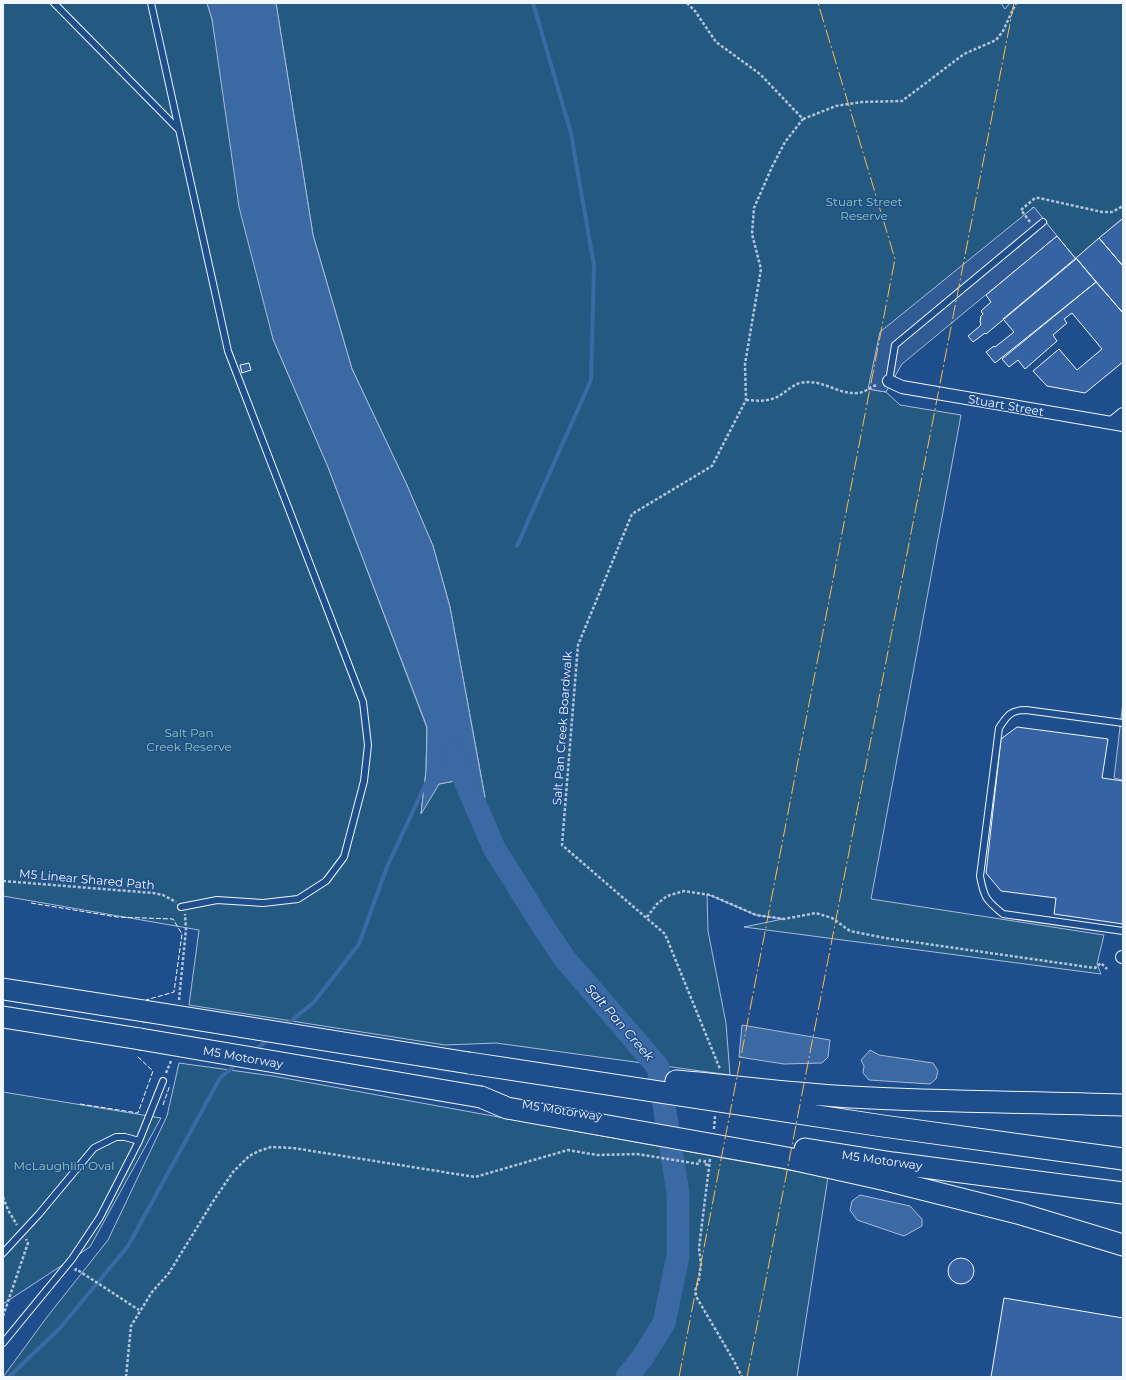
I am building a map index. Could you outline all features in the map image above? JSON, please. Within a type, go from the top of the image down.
[{"type":"highway","points":[[3,989],[468,1063],[687,1082],[795,1103],[1123,1160]]},
{"type":"highway","name":"M5 Motorway","points":[[3,1017],[481,1097],[788,1152],[893,1163],[1123,1193]]},
{"type":"highway","points":[[795,1103],[929,1101],[1039,1102],[1123,1105]]},
{"type":"highway","points":[[788,1152],[1037,1218],[1123,1245]]},
{"type":"street","name":"Stuart Street","points":[[889,381],[902,387],[1118,424]]},
{"type":"street","points":[[1118,424],[1123,414]]},
{"type":"lane","points":[[54,3],[179,130]]},
{"type":"lane","points":[[151,3],[228,351],[363,702],[368,745],[364,781],[344,857],[326,881],[298,900],[263,903],[217,900],[181,907]]},
{"type":"lane","points":[[889,381],[895,345],[1043,222]]},
{"type":"lane","points":[[1123,723],[1026,710],[1016,710],[1007,716],[999,728],[980,876],[983,892],[989,903],[1003,914],[1123,931]]},
{"type":"lane","points":[[3,1343],[72,1259],[100,1217],[140,1141],[163,1081]]},
{"type":"lane","points":[[3,1253],[39,1214],[94,1148],[116,1137],[125,1137],[140,1141]]},
{"type":"path","points":[[687,3],[695,11],[716,42],[760,74],[803,119],[836,106],[862,102],[902,101],[964,54],[996,40],[1003,31],[1016,3]]},
{"type":"path","name":"Salt Pan Creek Boardwalk","points":[[721,1072],[666,934],[562,845],[578,645],[632,514],[712,466],[746,400],[745,364],[761,269],[752,234],[754,208],[785,142],[803,119]]},
{"type":"path","points":[[1035,229],[1021,210],[1035,198],[1102,212],[1112,212],[1123,206]]},
{"type":"path","points":[[746,400],[772,400],[791,387],[800,383],[820,383],[838,390],[857,393],[866,392],[874,386],[889,381]]},
{"type":"path","name":"M5 Linear Shared Path","points":[[3,881],[153,893],[170,898],[177,902],[181,907]]},
{"type":"path","points":[[647,917],[657,904],[668,896],[684,891],[710,895],[756,915],[784,919],[816,913],[832,918],[850,931],[885,938],[1095,968],[1101,963],[1107,969]]},
{"type":"path","points":[[178,1003],[186,929],[185,914],[181,907]]},
{"type":"path","points":[[163,1081],[171,1063],[172,1055]]},
{"type":"path","points":[[713,1134],[716,1111]]},
{"type":"path","points":[[126,1377],[131,1326],[140,1310],[152,1292],[169,1273],[212,1202],[233,1172],[249,1156],[259,1150],[271,1148],[293,1148],[474,1176],[568,1150],[597,1155],[637,1154],[699,1164],[700,1156]]},
{"type":"path","points":[[705,1157],[704,1164],[709,1165]]},
{"type":"path","points":[[710,1158],[699,1248],[701,1264],[696,1291],[697,1298],[742,1377]]},
{"type":"path","points":[[3,1197],[8,1210],[28,1243],[3,1316]]},
{"type":"path","points":[[78,1270],[140,1310]]},
{"type":"green space","points":[[3,3],[207,3],[212,19],[273,339],[328,467],[427,728],[426,771],[421,813],[439,784],[466,779],[485,797],[450,607],[433,546],[406,483],[352,369],[313,235],[276,3],[1001,3],[1005,9],[1010,3],[1123,3],[1123,219],[1076,259],[1033,207],[868,389],[886,392],[900,405],[961,415],[871,899],[1104,935],[1097,964],[1101,974],[744,927],[783,919],[756,915],[707,894],[708,931],[726,1023],[730,1075],[496,1043],[445,1045],[189,1005],[199,930],[3,896]]},
{"type":"green space","points":[[179,1063],[273,1076],[828,1177],[797,1377],[3,1377],[47,1317],[108,1240],[167,1116]]},
{"type":"green space","name":"McLaughlin Oval","points":[[3,1092],[161,1118],[90,1247],[3,1304]]},
{"type":"shaded area","points":[[207,3],[276,3],[313,235],[352,369],[406,483],[433,546],[450,607],[485,798],[466,779],[439,784],[421,814],[426,771],[427,727],[328,467],[273,339],[239,207],[212,19]]},
{"type":"shaded area","points":[[1034,207],[1057,236],[902,364],[886,392],[868,389],[880,332]]},
{"type":"shaded area","points":[[1123,702],[1123,780],[1114,778]]},
{"type":"shaded area","points":[[742,1025],[830,1040],[828,1057],[822,1063],[784,1064],[739,1057]]},
{"type":"shaded area","points":[[870,1050],[879,1055],[933,1063],[938,1071],[936,1079],[930,1084],[869,1080],[863,1073],[864,1066],[861,1060]]},
{"type":"shaded area","points":[[860,1195],[910,1206],[922,1219],[922,1226],[904,1236],[857,1220],[850,1210],[852,1201]]},
{"type":"building","points":[[1122,219],[1123,220],[1123,266],[1099,238]]},
{"type":"building","points":[[1057,236],[1076,259],[986,334],[985,333],[973,342],[968,336],[980,326],[981,316],[983,314],[981,311],[991,302],[986,295]]},
{"type":"building","points":[[1099,238],[1123,266],[1123,313],[1076,258]]},
{"type":"building","points":[[1076,258],[1096,282],[995,363],[986,352],[1014,332],[1003,319]]},
{"type":"building","points":[[1096,282],[1123,313],[1123,362],[1085,393],[1047,386],[1033,371],[1059,349],[1077,370],[1102,349],[1072,313],[1064,319],[1067,323],[1053,335],[1057,341],[1025,369],[1018,360],[1009,367],[1002,359]]},
{"type":"building","points":[[249,363],[251,370],[242,373],[240,365]]},
{"type":"building","points":[[1017,727],[1108,739],[1102,778],[1123,781],[1123,924],[1054,914],[1056,898],[1001,891],[986,873],[1001,739]]},
{"type":"building","points":[[961,1258],[970,1262],[974,1271],[970,1280],[961,1284],[952,1280],[948,1271],[952,1262]]},
{"type":"building","points":[[1004,1298],[1123,1318],[1123,1377],[991,1377]]},
{"type":"waterway","points":[[517,546],[591,380],[594,266],[571,133],[533,3]]},
{"type":"waterway","name":"Salt Pan Creek","points":[[452,751],[494,848],[544,928],[565,959],[658,1067],[678,1193],[678,1256],[664,1323],[643,1357],[627,1377]]},
{"type":"waterway","points":[[284,1027],[314,1002],[359,944],[387,867],[426,783]]},
{"type":"waterway","points":[[254,1051],[269,1039]]},
{"type":"waterway","points":[[9,1377],[60,1328],[128,1246],[220,1078],[239,1062]]},
{"type":"fence","points":[[31,903],[117,917],[173,919],[182,934],[174,992],[146,1000]]},
{"type":"fence","points":[[80,1104],[138,1113],[153,1071],[137,1056]]},
{"type":"fence","points":[[163,1105],[170,1085]]},
{"type":"power","points":[[679,1377],[895,259],[818,3]]},
{"type":"power","points":[[747,1377],[1014,3]]},
{"type":"park label","name":"Stuart Street Reserve","points":[[864,208]]},
{"type":"park label","name":"Salt Pan Creek Reserve","points":[[189,739]]}]
